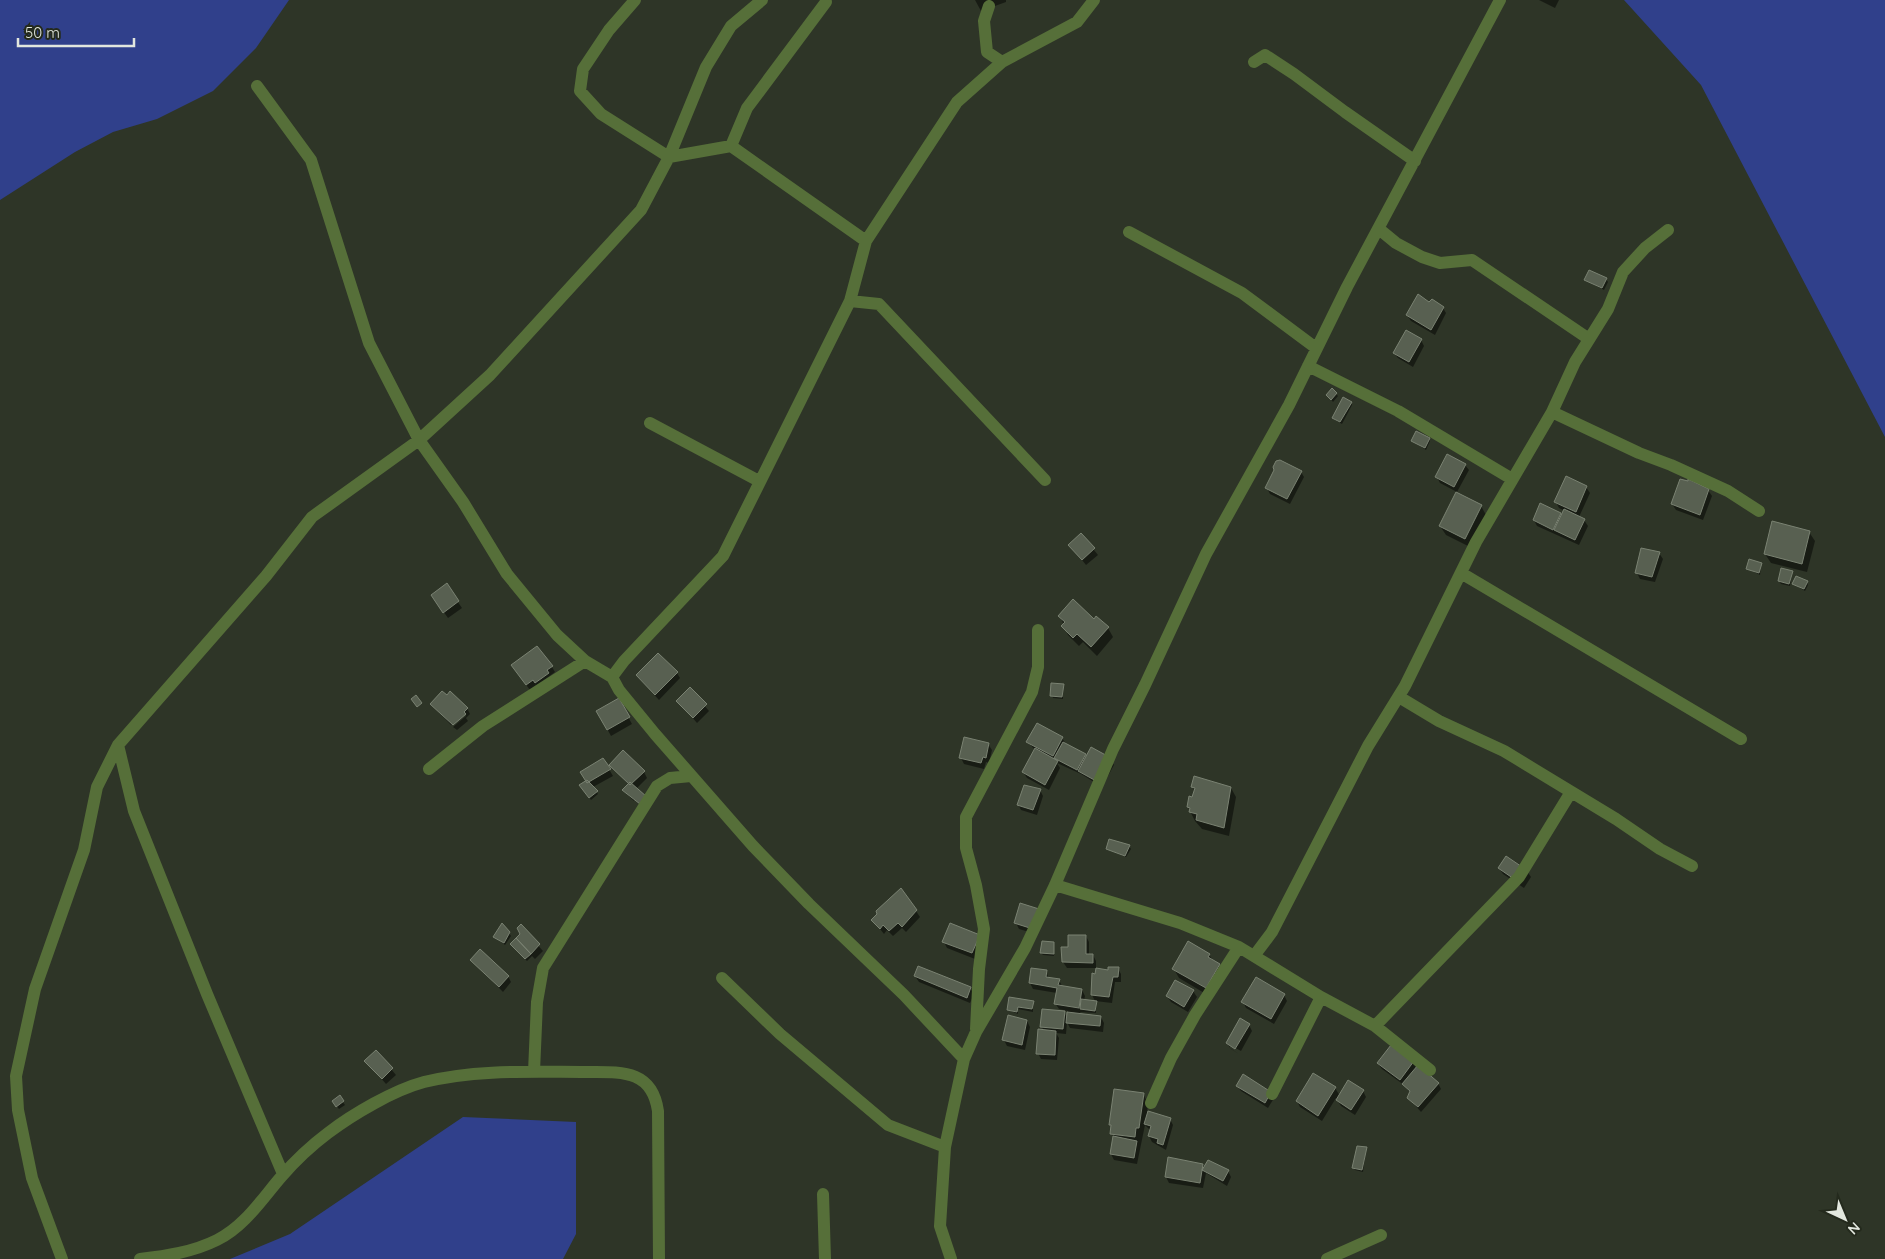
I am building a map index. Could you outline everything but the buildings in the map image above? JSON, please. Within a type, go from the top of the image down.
[{"type":"street","points":[[635,0],[609,30],[583,69],[580,91],[601,114],[669,157],[731,146],[866,241]]},
{"type":"street","points":[[62,1259],[32,1178],[18,1110],[16,1076],[35,989],[84,850],[97,787],[118,745],[266,576],[312,517],[419,440],[490,375],[641,210],[669,157],[706,67],[731,26],[762,0]]},
{"type":"street","points":[[612,677],[624,661],[723,556],[850,301],[866,241],[957,102],[1002,62],[1077,22],[1094,0]]},
{"type":"street","points":[[951,1259],[940,1226],[945,1147],[964,1059],[976,1032],[1025,948],[1055,885],[1113,748],[1146,685],[1206,554],[1289,405],[1316,348],[1500,0]]},
{"type":"street","points":[[731,146],[747,108],[826,2]]},
{"type":"street","points":[[989,6],[984,21],[987,52],[1002,62]]},
{"type":"street","points":[[1254,62],[1265,55],[1415,161]]},
{"type":"street","points":[[257,86],[311,160],[369,343],[419,440],[463,502],[507,574],[557,635],[585,661],[612,677],[619,690],[691,776],[809,904],[904,995],[964,1059]]},
{"type":"street","points":[[1379,229],[1396,243],[1422,257],[1440,263],[1472,260],[1589,339]]},
{"type":"street","points":[[1254,956],[1272,932],[1368,746],[1399,697],[1461,572],[1512,479],[1552,412],[1589,339],[1608,309],[1623,272],[1645,248],[1668,230]]},
{"type":"street","points":[[1129,232],[1242,294],[1316,348]]},
{"type":"street","points":[[850,301],[879,304],[1045,480]]},
{"type":"street","points":[[1308,366],[1398,411],[1512,479]]},
{"type":"street","points":[[1552,412],[1639,454],[1671,465],[1728,491],[1759,511]]},
{"type":"street","points":[[650,423],[760,481]]},
{"type":"street","points":[[1461,572],[1741,738]]},
{"type":"street","points":[[976,1032],[979,969],[984,929],[976,885],[966,848],[966,817],[1032,692],[1038,667],[1038,630]]},
{"type":"street","points":[[429,769],[483,726],[585,661]]},
{"type":"street","points":[[1399,697],[1438,721],[1504,751],[1660,849],[1692,866]]},
{"type":"street","points":[[118,745],[134,811],[207,994],[283,1174]]},
{"type":"street","points":[[534,1072],[537,1002],[543,968],[657,786],[670,778],[691,776]]},
{"type":"street","points":[[1375,1026],[1519,877],[1571,792]]},
{"type":"street","points":[[1055,885],[1180,923],[1240,948],[1321,997],[1375,1026],[1430,1070]]},
{"type":"street","points":[[1151,1104],[1171,1058],[1195,1015],[1240,948]]},
{"type":"street","points":[[722,978],[780,1034],[888,1125],[945,1147]]},
{"type":"street","points":[[1272,1094],[1321,997]]},
{"type":"street","points":[[140,1259],[176,1254],[218,1240],[243,1221],[283,1174],[328,1133],[364,1110],[402,1091],[423,1083],[452,1077],[534,1072],[609,1072],[636,1076],[649,1084],[656,1095],[658,1111],[659,1259]]},
{"type":"street","points":[[823,1194],[825,1259]]},
{"type":"street","points":[[1327,1259],[1381,1235]]},
{"type":"shaded area","points":[[0,0],[289,0],[256,48],[213,91],[157,119],[113,132],[75,152],[0,200]]},
{"type":"shaded area","points":[[1624,0],[1885,0],[1885,437],[1701,85]]},
{"type":"shaded area","points":[[463,1117],[576,1122],[576,1234],[563,1259],[230,1259],[290,1234]]}]
